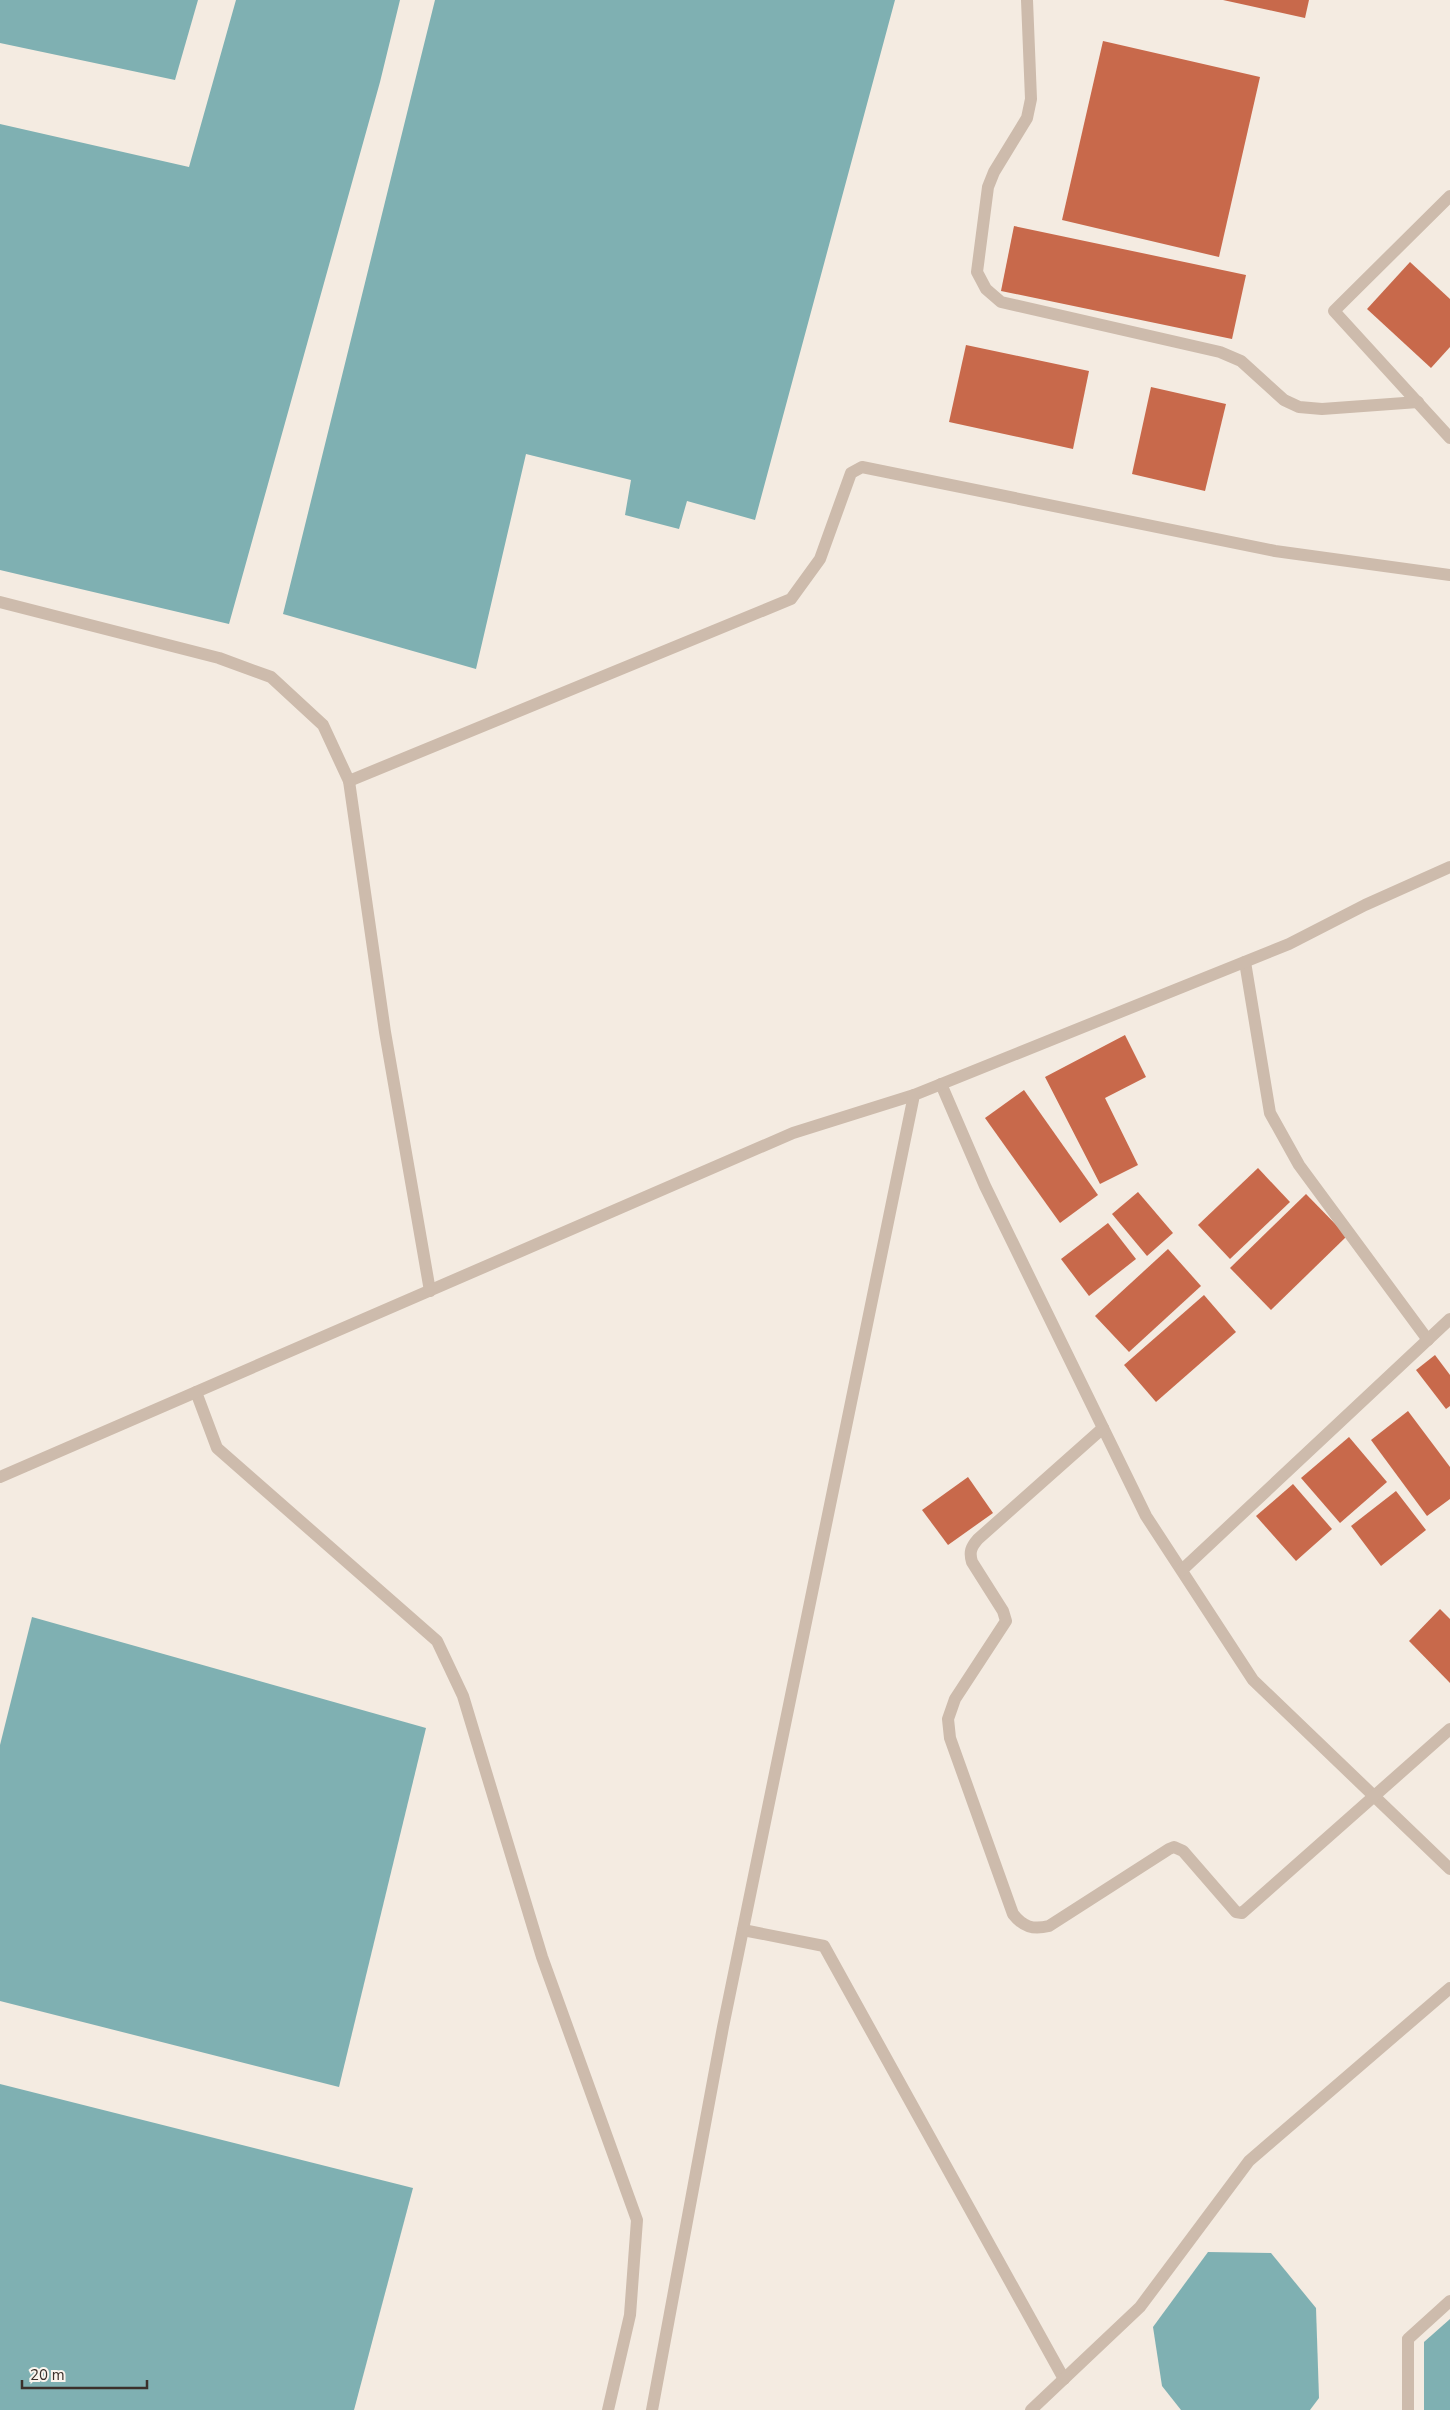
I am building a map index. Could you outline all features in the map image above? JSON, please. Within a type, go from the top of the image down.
[{"type":"street","points":[[1027,0],[1031,100],[1027,118],[994,172],[988,187],[977,272],[986,290],[1001,302],[1220,352],[1241,361],[1284,400],[1299,407],[1322,409],[1418,402]]},
{"type":"street","points":[[1450,196],[1334,311],[1450,438]]},
{"type":"street","points":[[350,780],[791,599],[820,559],[851,473],[862,467],[1275,551],[1450,575]]},
{"type":"street","points":[[0,602],[219,658],[271,677],[323,725],[350,780],[385,1032],[430,1291]]},
{"type":"street","points":[[0,1477],[793,1134],[914,1095],[1245,962],[1289,944],[1365,905],[1450,867]]},
{"type":"street","points":[[1245,962],[1270,1113],[1299,1165],[1428,1340]]},
{"type":"street","points":[[941,1084],[985,1186],[1146,1516],[1254,1680],[1450,1870]]},
{"type":"street","points":[[652,2410],[722,2027],[914,1095]]},
{"type":"street","points":[[1182,1570],[1450,1319]]},
{"type":"street","points":[[196,1392],[217,1448],[437,1641],[463,1696],[542,1957],[637,2220],[630,2315],[608,2410]]},
{"type":"street","points":[[1103,1428],[978,1539],[972,1546],[970,1554],[972,1562],[1003,1611],[1006,1621],[955,1698],[948,1719],[950,1738],[1012,1914],[1020,1923],[1029,1927],[1049,1926],[1169,1848],[1174,1847],[1183,1851],[1236,1912],[1242,1914],[1450,1729]]},
{"type":"street","points":[[743,1930],[824,1946],[1064,2379]]},
{"type":"street","points":[[1031,2410],[1140,2307],[1249,2161],[1450,1988]]},
{"type":"street","points":[[1408,2410],[1408,2339],[1450,2301]]},
{"type":"water","points":[[0,0],[198,0],[175,80],[0,43]]},
{"type":"water","points":[[236,0],[400,0],[380,82],[229,624],[0,570],[0,124],[189,167]]},
{"type":"water","points":[[435,0],[895,0],[755,520],[687,501],[679,529],[625,515],[631,480],[526,454],[476,669],[283,614]]},
{"type":"water","points":[[32,1617],[426,1728],[339,2087],[0,2001],[0,1745]]},
{"type":"water","points":[[0,2084],[413,2188],[354,2410],[0,2410]]},
{"type":"water","points":[[1208,2252],[1271,2253],[1316,2308],[1319,2398],[1310,2410],[1181,2410],[1162,2386],[1153,2327]]},
{"type":"water","points":[[1450,2319],[1450,2410],[1424,2410],[1424,2342]]},
{"type":"building","points":[[1223,0],[1309,0],[1305,18]]},
{"type":"building","points":[[1103,41],[1260,77],[1219,257],[1062,220]]},
{"type":"building","points":[[1014,226],[1246,275],[1232,339],[1001,291]]},
{"type":"building","points":[[1410,262],[1450,299],[1450,347],[1431,368],[1367,309]]},
{"type":"building","points":[[966,345],[1089,371],[1073,449],[949,422]]},
{"type":"building","points":[[1151,387],[1226,404],[1205,491],[1132,474]]},
{"type":"building","points":[[1125,1035],[1146,1077],[1105,1098],[1138,1165],[1100,1184],[1045,1077]]},
{"type":"building","points":[[1024,1090],[1098,1195],[1060,1223],[985,1118]]},
{"type":"building","points":[[1258,1168],[1290,1202],[1230,1259],[1198,1225]]},
{"type":"building","points":[[1138,1192],[1173,1233],[1147,1256],[1112,1214]]},
{"type":"building","points":[[1306,1194],[1347,1236],[1271,1310],[1230,1268]]},
{"type":"building","points":[[1108,1223],[1136,1259],[1089,1296],[1061,1259]]},
{"type":"building","points":[[1168,1249],[1201,1286],[1129,1352],[1095,1316]]},
{"type":"building","points":[[1204,1295],[1236,1332],[1156,1402],[1124,1365]]},
{"type":"building","points":[[1435,1355],[1450,1375],[1450,1406],[1446,1409],[1416,1370]]},
{"type":"building","points":[[1408,1411],[1450,1467],[1450,1499],[1427,1516],[1371,1440]]},
{"type":"building","points":[[1349,1437],[1387,1482],[1340,1523],[1301,1478]]},
{"type":"building","points":[[968,1477],[993,1513],[948,1545],[922,1510]]},
{"type":"building","points":[[1293,1484],[1332,1529],[1296,1561],[1256,1516]]},
{"type":"building","points":[[1396,1491],[1426,1530],[1381,1566],[1351,1526]]},
{"type":"building","points":[[1440,1609],[1450,1619],[1450,1683],[1409,1641]]}]
